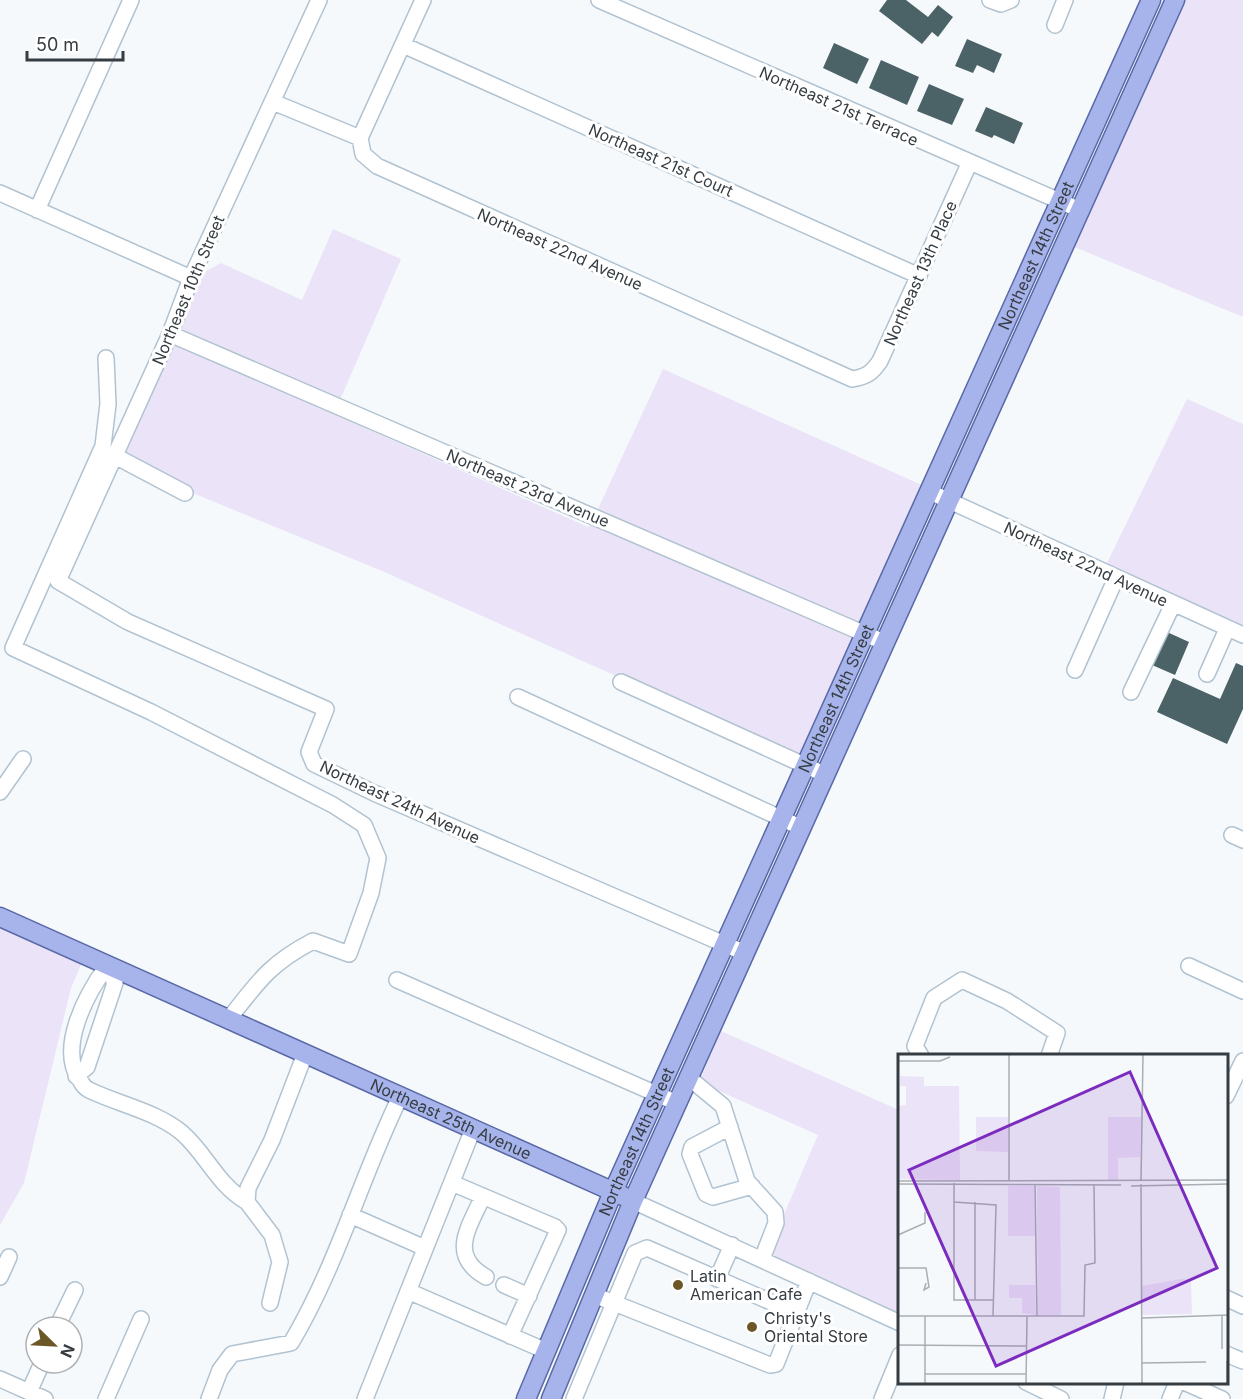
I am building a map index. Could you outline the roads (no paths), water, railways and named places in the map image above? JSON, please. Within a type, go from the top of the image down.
[{"type":"main road","name":"Northeast 14th Street","points":[[526,1399],[613,1192],[1151,0]]},
{"type":"main road","name":"Northeast 14th Street","points":[[552,1395],[633,1201],[1175,0]]},
{"type":"main road","name":"Northeast 25th Avenue","points":[[0,917],[633,1201]]},
{"type":"street","points":[[37,210],[131,0]]},
{"type":"street","name":"Northeast 10th Street","points":[[58,581],[170,334],[191,278],[320,0]]},
{"type":"street","points":[[273,102],[360,138],[423,0]]},
{"type":"street","name":"Northeast 21st Terrace","points":[[598,0],[969,164],[1080,210]]},
{"type":"street","points":[[990,0],[1001,4],[1011,0]]},
{"type":"street","points":[[1055,25],[1065,0]]},
{"type":"street","name":"Northeast 21st Court","points":[[403,45],[919,276]]},
{"type":"street","name":"Northeast 22nd Avenue","points":[[360,138],[363,154],[377,166],[842,375],[852,379],[863,377]]},
{"type":"street","name":"Northeast 13th Place","points":[[863,377],[873,371],[880,361],[969,164]]},
{"type":"street","points":[[0,193],[191,278]]},
{"type":"street","name":"Northeast 23rd Avenue","points":[[170,334],[886,643]]},
{"type":"street","points":[[106,358],[108,404],[103,446],[6,646],[181,728],[333,805],[364,825],[378,858],[371,892],[349,954],[313,941],[289,954],[267,970],[228,1020]]},
{"type":"street","points":[[115,456],[184,493]]},
{"type":"street","name":"Northeast 22nd Avenue","points":[[930,492],[1243,635]]},
{"type":"street","points":[[1075,670],[1116,578]]},
{"type":"street","name":"Northeast 24th Avenue","points":[[58,581],[128,622],[326,709],[309,752],[314,764],[374,793],[746,953]]},
{"type":"street","points":[[1131,692],[1173,604]]},
{"type":"street","points":[[1207,674],[1227,629]]},
{"type":"street","points":[[621,682],[826,776]]},
{"type":"street","points":[[518,697],[802,828]]},
{"type":"street","points":[[0,792],[23,759]]},
{"type":"street","points":[[76,1076],[87,1067],[115,983],[107,966],[94,984],[75,1032],[71,1058],[76,1076],[86,1089],[150,1115],[181,1132],[224,1186],[247,1202],[272,1235],[280,1262],[270,1303]]},
{"type":"street","points":[[1189,966],[1243,991]]},
{"type":"street","points":[[397,980],[677,1103]]},
{"type":"street","points":[[920,1054],[915,1046],[934,998],[962,980],[1007,1000],[1057,1033],[1050,1054]]},
{"type":"street","points":[[247,1202],[248,1188],[272,1140],[305,1054]]},
{"type":"street","points":[[1228,1094],[1243,1061]]},
{"type":"street","points":[[689,1078],[723,1106],[747,1180],[775,1212],[776,1223],[762,1258]]},
{"type":"street","points":[[209,1399],[220,1370],[232,1354],[291,1343],[304,1321],[400,1097]]},
{"type":"street","points":[[729,1127],[693,1147],[690,1154],[706,1194],[713,1197],[752,1186]]},
{"type":"street","points":[[365,1399],[473,1129]]},
{"type":"street","points":[[452,1183],[558,1230],[510,1336]]},
{"type":"street","points":[[483,1196],[464,1241],[463,1253],[468,1263],[486,1277]]},
{"type":"street","name":"Northeast 25th Avenue","points":[[633,1201],[898,1322]]},
{"type":"street","points":[[350,1215],[425,1248]]},
{"type":"street","points":[[717,1279],[732,1245]]},
{"type":"street","points":[[552,1395],[573,1399],[635,1253],[647,1248],[796,1313]]},
{"type":"street","points":[[0,1277],[9,1257]]},
{"type":"street","points":[[594,1295],[770,1365],[776,1364],[809,1281]]},
{"type":"street","points":[[504,1285],[529,1296]]},
{"type":"street","points":[[63,1315],[75,1290]]},
{"type":"street","points":[[408,1291],[546,1352]]},
{"type":"street","points":[[1228,1298],[1243,1306]]},
{"type":"street","points":[[106,1399],[141,1319]]},
{"type":"street","points":[[577,1336],[597,1343]]},
{"type":"street","points":[[1228,1354],[1243,1361]]},
{"type":"street","points":[[882,1399],[898,1360]]},
{"type":"street","points":[[29,1392],[37,1375]]},
{"type":"street","points":[[0,1379],[45,1399]]},
{"type":"street","points":[[1028,1384],[1061,1399]]},
{"type":"street","points":[[1112,1399],[1116,1384]]},
{"type":"street","points":[[1170,1399],[1178,1384]]},
{"type":"street","points":[[1186,1384],[1222,1399]]},
{"type":"place","name":"Latin American Cafe","points":[[678,1285]]},
{"type":"place","name":"Christy's Oriental Store","points":[[752,1327]]}]
